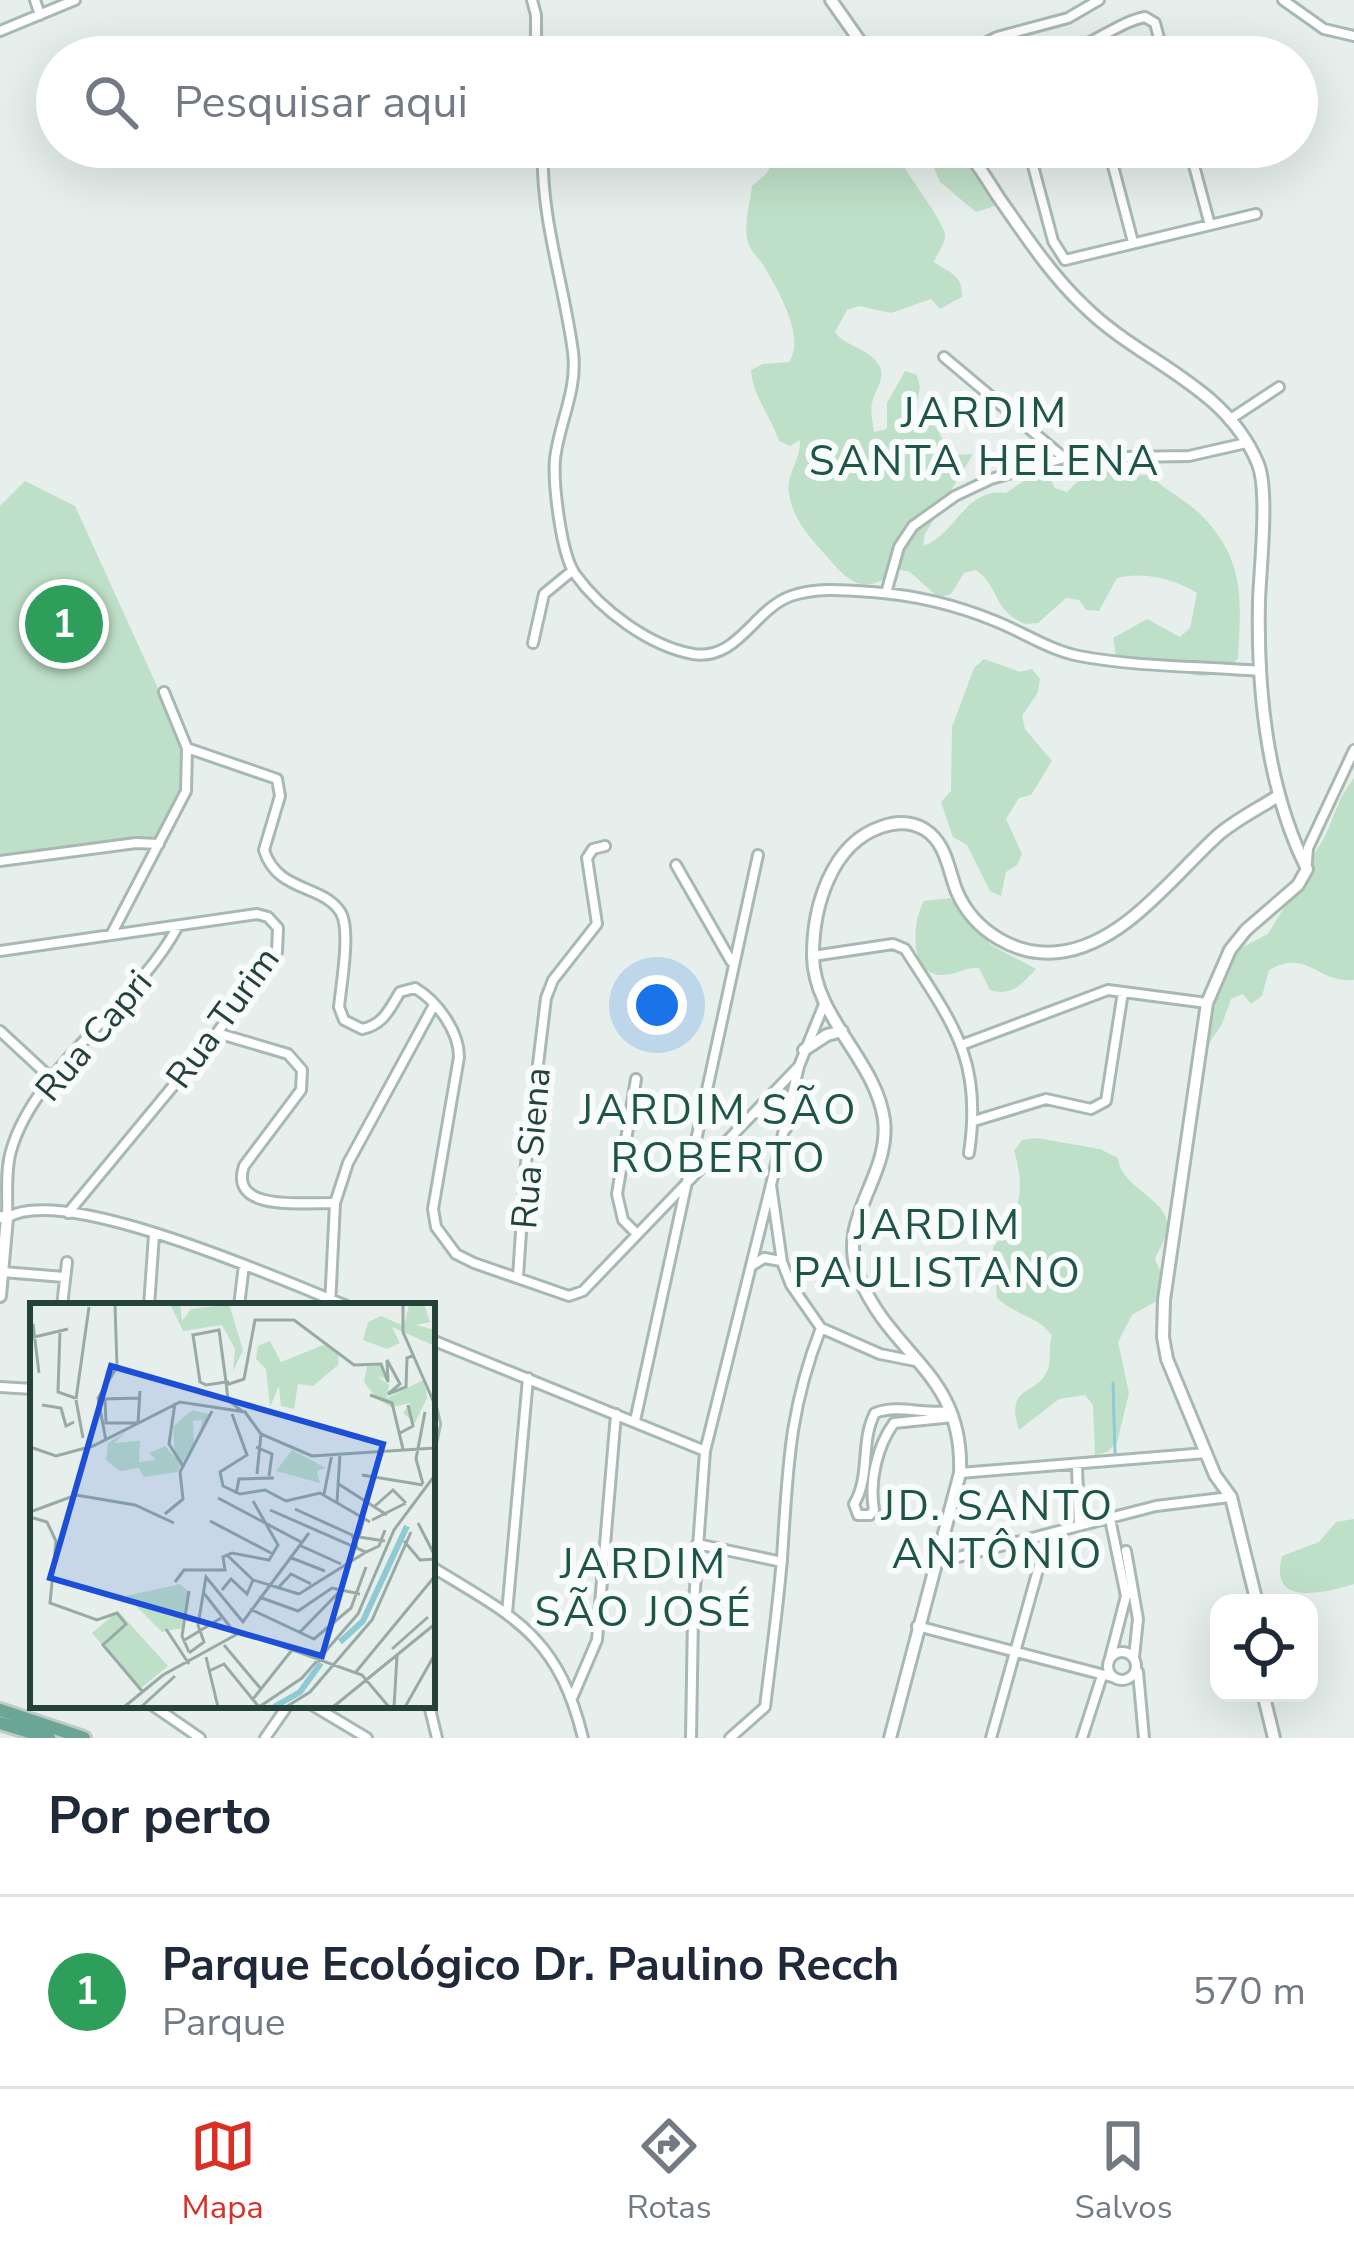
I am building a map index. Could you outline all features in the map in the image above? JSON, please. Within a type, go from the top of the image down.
[{"type":"main road","points":[[0,1709],[84,1738]]},
{"type":"main road","points":[[0,1723],[49,1738]]},
{"type":"street","points":[[35,0],[40,15]]},
{"type":"street","points":[[0,31],[75,0]]},
{"type":"street","points":[[532,0],[536,36]]},
{"type":"street","points":[[831,0],[856,36]]},
{"type":"street","points":[[1001,36],[1068,18],[1100,0]]},
{"type":"street","points":[[1282,0],[1324,29],[1354,36]]},
{"type":"street","points":[[1108,36],[1145,17],[1155,23],[1158,36]]},
{"type":"street","points":[[542,168],[545,217],[574,355],[554,482],[572,571],[632,627],[692,654],[718,652],[790,596],[812,591],[886,593],[955,606],[1078,656],[1261,672]]},
{"type":"street","points":[[976,168],[1053,271],[1100,321],[1183,375],[1229,420],[1260,467],[1261,672],[1278,796],[1306,869]]},
{"type":"street","points":[[1034,168],[1053,241],[1065,260]]},
{"type":"street","points":[[1114,168],[1133,242]]},
{"type":"street","points":[[1195,168],[1210,225]]},
{"type":"street","points":[[1053,271],[1065,260],[1256,214]]},
{"type":"street","points":[[1037,251],[1053,241]]},
{"type":"street","points":[[944,357],[1064,458]]},
{"type":"street","points":[[1229,420],[1280,387]]},
{"type":"street","points":[[886,593],[898,547],[929,512],[991,479],[1064,458],[1190,456],[1246,443]]},
{"type":"street","points":[[533,643],[544,595],[572,571]]},
{"type":"street","points":[[110,936],[186,790],[187,748],[164,692]]},
{"type":"street","points":[[187,748],[277,779],[280,796],[263,850],[278,874],[341,913],[345,926],[340,1007],[344,1020],[362,1029],[372,1027],[382,1022],[400,992],[408,988],[424,994],[454,1033],[459,1047],[433,1209],[436,1227],[456,1254],[569,1297],[577,1295],[799,1066]]},
{"type":"street","points":[[1255,1594],[1232,1497],[1215,1475],[1180,1396],[1162,1337],[1172,1228],[1207,1003],[1230,950],[1298,885],[1308,848],[1354,750]]},
{"type":"street","points":[[890,1738],[960,1474],[961,1450],[954,1414],[936,1382],[860,1280],[854,1260],[856,1216],[879,1160],[884,1120],[866,1070],[815,978],[818,910],[834,866],[853,842],[874,829],[910,823],[925,830],[945,854],[958,894],[974,921],[1016,948],[1059,952],[1102,938],[1222,832],[1278,796]]},
{"type":"street","points":[[0,861],[159,844]]},
{"type":"street","name":"Rua Siena","points":[[518,1277],[543,1019],[553,980],[597,924],[587,858],[593,849],[605,846]]},
{"type":"street","points":[[635,1421],[758,855]]},
{"type":"street","points":[[676,865],[732,963]]},
{"type":"street","name":"Rua Turim","points":[[0,951],[257,914],[268,917],[278,928],[277,952],[217,1034],[68,1213]]},
{"type":"street","name":"Rua Capri","points":[[3,1217],[10,1155],[22,1122],[161,956],[178,926]]},
{"type":"street","points":[[813,956],[899,945],[964,1043],[974,1121],[969,1154]]},
{"type":"street","points":[[974,1121],[1046,1099],[1090,1109],[1106,1101],[1123,991]]},
{"type":"street","points":[[964,1043],[1097,992],[1207,1003]]},
{"type":"street","points":[[691,1738],[705,1451],[799,1066],[825,1001]]},
{"type":"street","points":[[0,1296],[3,1217],[26,1209],[109,1219],[244,1265],[330,1303],[335,1203],[348,1163],[434,1005]]},
{"type":"street","points":[[0,1030],[53,1080]]},
{"type":"street","points":[[804,1050],[842,1031]]},
{"type":"street","points":[[217,1034],[289,1054],[302,1070],[301,1090],[244,1166],[242,1189],[252,1198],[267,1201],[335,1203]]},
{"type":"street","points":[[635,1079],[617,1194],[623,1220],[636,1233]]},
{"type":"street","points":[[753,1112],[775,1116],[786,1129]]},
{"type":"street","points":[[772,1185],[782,1262],[791,1285],[821,1328],[880,1354],[917,1362]]},
{"type":"street","points":[[759,1223],[775,1224]]},
{"type":"street","points":[[149,1303],[154,1234]]},
{"type":"street","points":[[750,1267],[764,1258],[782,1262]]},
{"type":"street","points":[[62,1303],[67,1262]]},
{"type":"street","points":[[239,1303],[244,1265]]},
{"type":"street","points":[[3,1272],[64,1277]]},
{"type":"street","points":[[730,1738],[765,1707],[782,1562],[788,1447],[798,1395],[821,1328]]},
{"type":"street","points":[[435,1341],[705,1451]]},
{"type":"street","points":[[507,1613],[527,1378]]},
{"type":"street","points":[[0,1387],[30,1389]]},
{"type":"street","points":[[890,1408],[954,1414],[894,1423],[875,1474],[874,1510],[858,1515],[854,1504],[863,1489],[874,1413],[890,1408]]},
{"type":"street","points":[[890,1408],[894,1423]]},
{"type":"street","points":[[573,1696],[597,1640],[616,1414]]},
{"type":"street","points":[[960,1474],[1207,1453]]},
{"type":"street","points":[[1077,1466],[1078,1526]]},
{"type":"street","points":[[935,1563],[1156,1506],[1232,1497]]},
{"type":"street","points":[[1082,1738],[1111,1678],[1109,1660],[1126,1596],[1110,1519]]},
{"type":"street","points":[[991,1738],[1048,1534]]},
{"type":"street","points":[[697,1544],[782,1562]]},
{"type":"street","points":[[1111,1678],[1128,1680],[1138,1619],[1126,1551]]},
{"type":"street","points":[[435,1569],[507,1613],[544,1648],[573,1696],[583,1738]]},
{"type":"street","points":[[917,1625],[1140,1687]]},
{"type":"street","points":[[1115,1632],[1133,1658],[1144,1738]]},
{"type":"street","points":[[1109,1660],[1133,1658]]},
{"type":"street","points":[[1265,1702],[1274,1738]]},
{"type":"street","points":[[156,1708],[200,1738]]},
{"type":"street","points":[[265,1738],[286,1708]]},
{"type":"street","points":[[317,1708],[367,1738]]},
{"type":"street","points":[[430,1708],[437,1738]]},
{"type":"green space","points":[[770,168],[906,168],[944,230],[934,262],[958,279],[962,297],[940,309],[931,299],[891,313],[859,306],[847,310],[835,332],[869,355],[881,370],[871,406],[874,432],[887,429],[887,403],[905,371],[917,375],[920,387],[915,413],[922,423],[935,426],[958,455],[973,454],[925,534],[923,546],[980,497],[1006,493],[1037,472],[1067,492],[1097,469],[1121,476],[1150,475],[1202,516],[1227,549],[1240,600],[1238,659],[1232,665],[1204,676],[1153,657],[1142,664],[1117,662],[1113,638],[1147,619],[1180,637],[1190,628],[1197,593],[1169,580],[1137,575],[1117,578],[1099,611],[1086,610],[1079,600],[1066,598],[1038,623],[1025,624],[1007,612],[976,570],[964,573],[951,594],[939,598],[910,572],[897,569],[885,579],[864,584],[839,570],[797,518],[789,481],[800,440],[790,446],[779,441],[751,370],[789,362],[794,340],[788,314],[749,246],[746,230],[752,186]]},
{"type":"green space","points":[[934,168],[988,168],[1001,195],[994,206],[976,212],[940,182]]},
{"type":"green space","points":[[25,481],[75,506],[182,741],[179,792],[159,839],[0,855],[0,506]]},
{"type":"green space","points":[[984,659],[1020,672],[1032,669],[1040,679],[1038,692],[1022,716],[1025,729],[1052,761],[1031,795],[1019,798],[1006,819],[1022,854],[1006,872],[1001,896],[990,891],[967,845],[953,837],[941,802],[951,791],[952,727],[974,668]]},
{"type":"green space","points":[[1354,778],[1354,980],[1330,977],[1303,964],[1282,964],[1269,970],[1262,996],[1251,1004],[1243,994],[1231,999],[1207,1046],[1211,991],[1235,951],[1268,934],[1288,901],[1307,887],[1313,858]]},
{"type":"green space","points":[[950,898],[991,945],[1036,969],[1021,984],[998,992],[990,990],[979,968],[941,975],[922,966],[916,944],[920,909],[924,901]]},
{"type":"green space","points":[[1037,1138],[1100,1149],[1118,1158],[1128,1178],[1167,1220],[1155,1260],[1167,1283],[1165,1296],[1132,1315],[1118,1342],[1129,1393],[1117,1443],[1095,1455],[1093,1405],[1085,1395],[1059,1399],[1019,1430],[1015,1414],[1020,1397],[1045,1375],[1052,1336],[997,1298],[993,1247],[1018,1202],[1020,1178],[1014,1151],[1022,1140]]},
{"type":"green space","points":[[1354,1519],[1354,1584],[1302,1593],[1283,1584],[1282,1556],[1319,1542],[1336,1522]]},
{"type":"waterway","points":[[1113,1383],[1115,1454]]},
{"type":"place","name":"Parque Ecológico Dr. Paulino Recch","points":[[64,624]]},
{"type":"district","name":"JARDIM SANTA HELENA","points":[[985,436]]},
{"type":"district","name":"JARDIM SÃO ROBERTO","points":[[719,1133]]},
{"type":"district","name":"JARDIM PAULISTANO","points":[[938,1248]]},
{"type":"district","name":"JD. SANTO ANTÔNIO","points":[[998,1530]]},
{"type":"district","name":"JARDIM SÃO JOSÉ","points":[[644,1587]]}]
